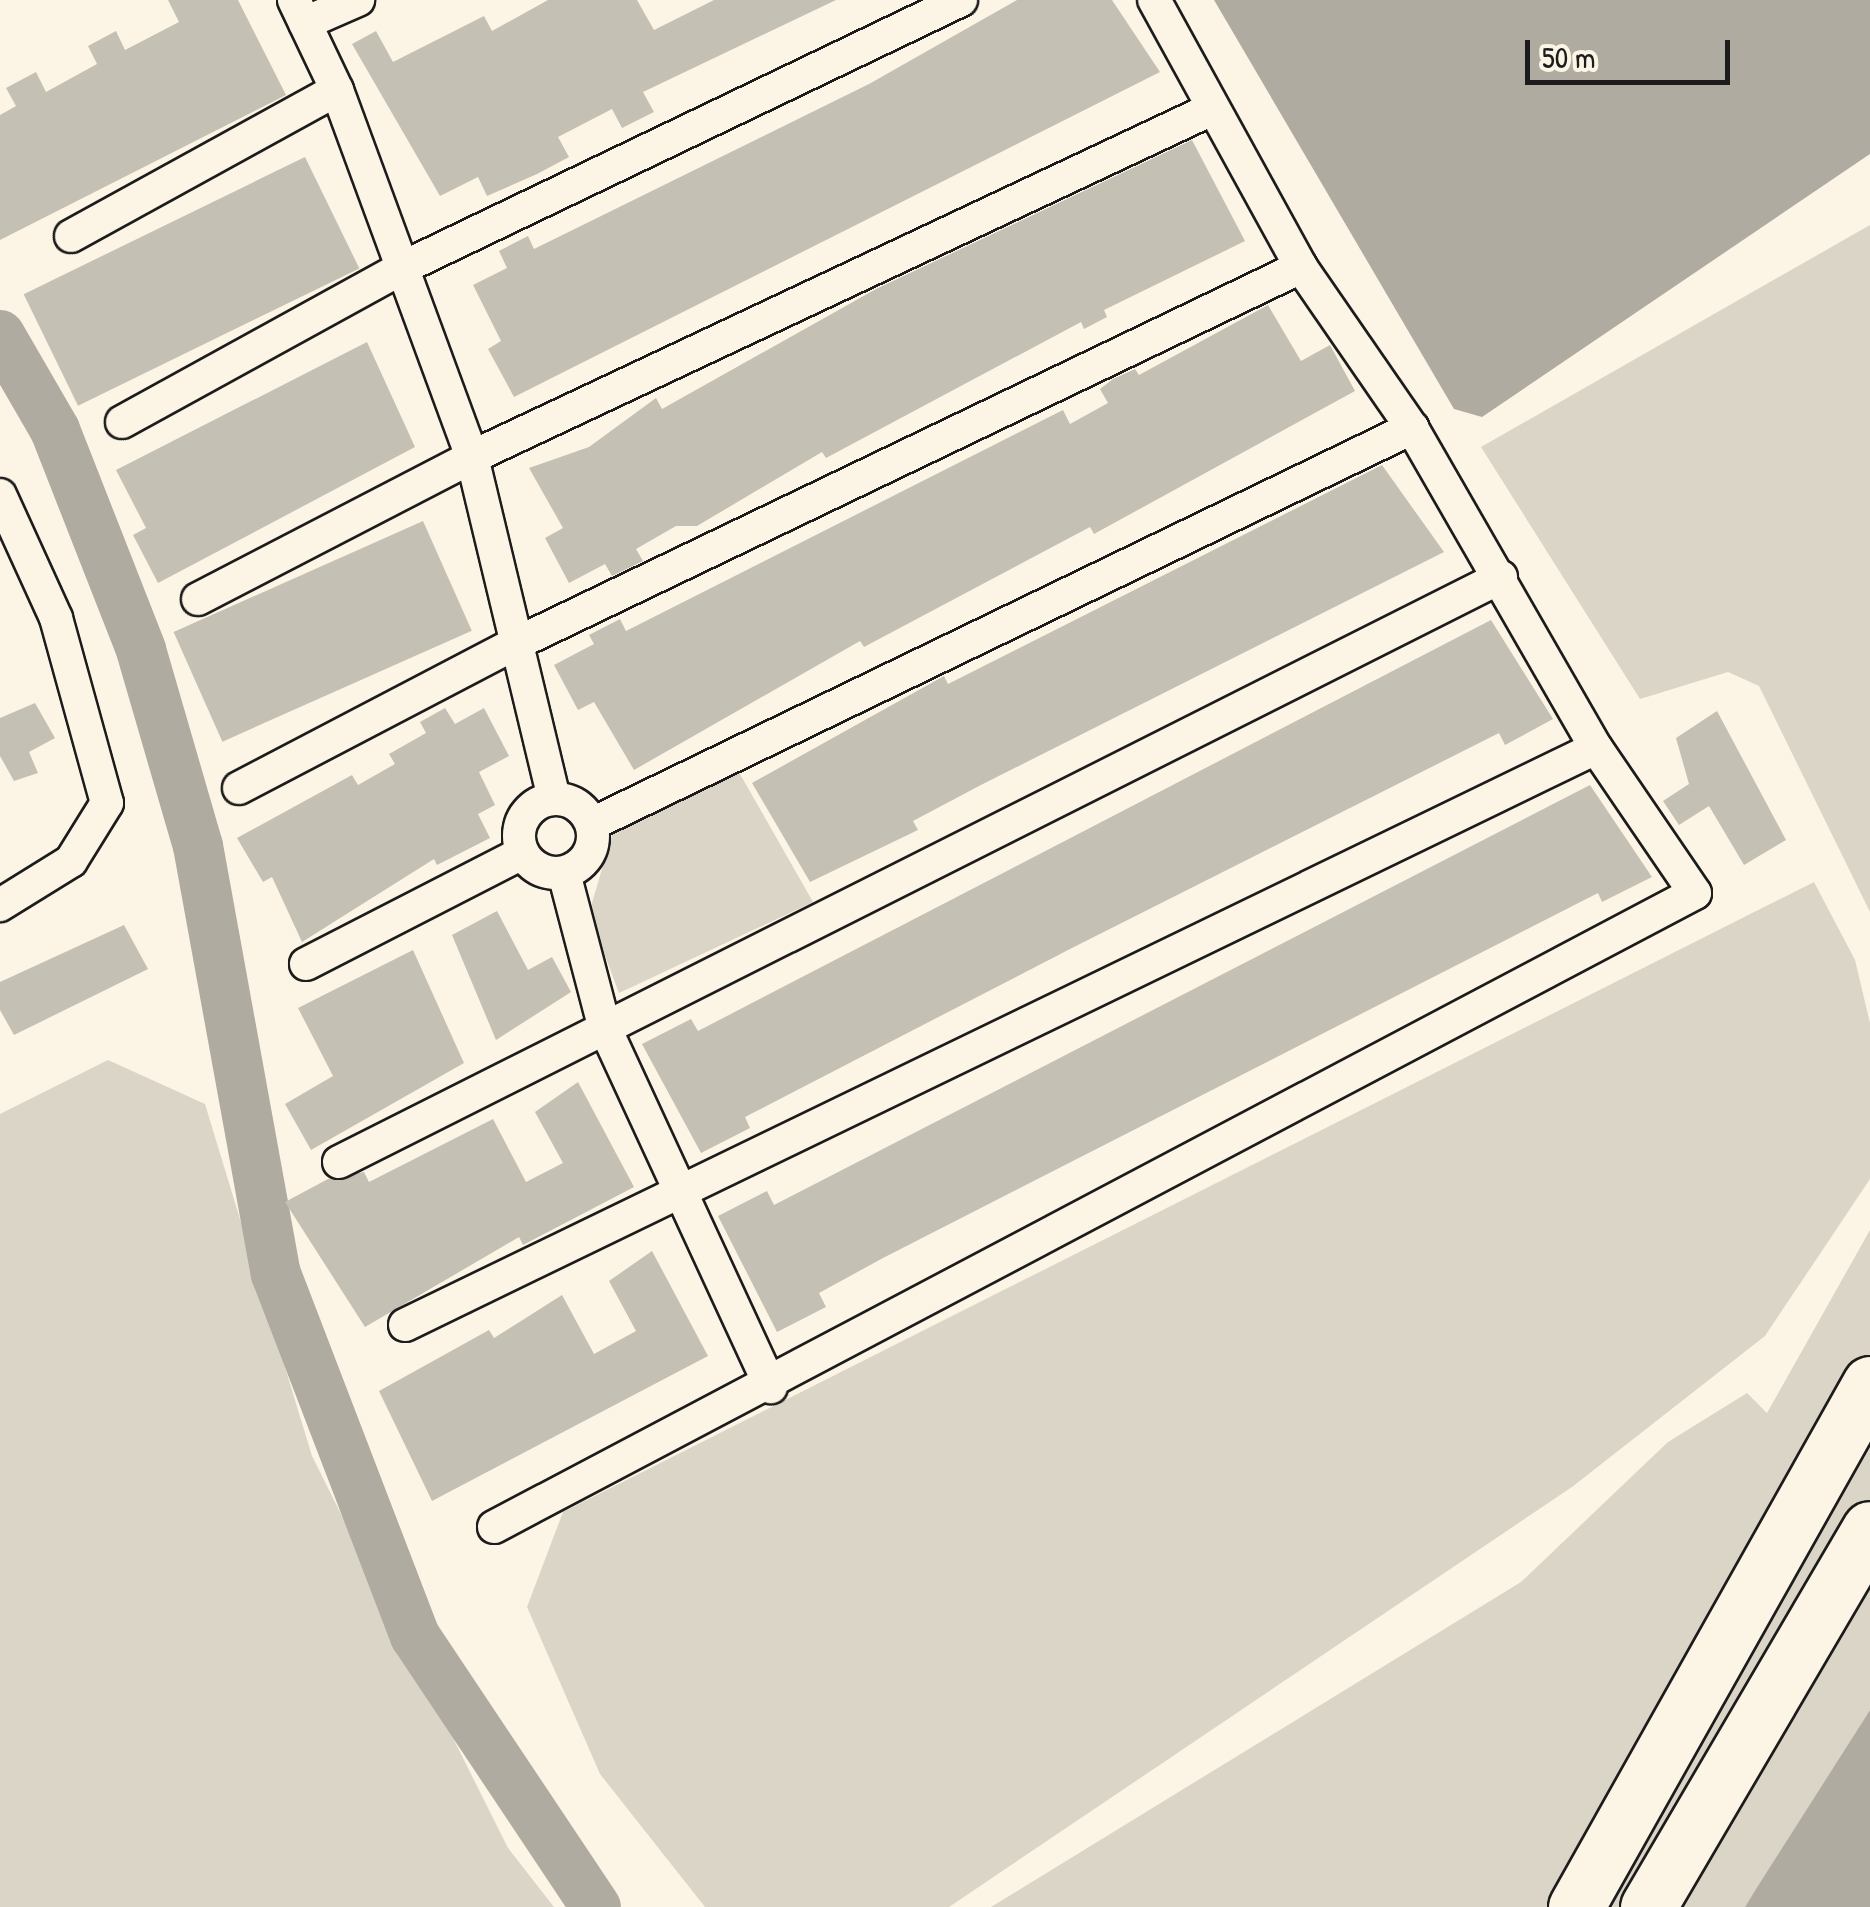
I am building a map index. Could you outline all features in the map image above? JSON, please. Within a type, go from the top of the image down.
[{"type":"highway","points":[[1576,1907],[1870,1384]]},
{"type":"highway","points":[[1648,1907],[1870,1529]]},
{"type":"street","points":[[358,0],[300,12],[338,90],[472,456],[513,645],[554,798]]},
{"type":"street","points":[[122,422],[402,268],[961,0]]},
{"type":"street","points":[[494,1526],[771,1388],[1691,898],[1692,876],[1596,748],[1412,428],[1301,267],[1154,0]]},
{"type":"street","points":[[71,236],[338,90]]},
{"type":"street","points":[[198,599],[472,456],[1212,108]]},
{"type":"street","points":[[239,788],[513,645],[1301,267]]},
{"type":"street","points":[[592,824],[1412,428]]},
{"type":"street","points":[[0,496],[56,618],[107,803],[71,861],[0,905]]},
{"type":"street","points":[[339,1162],[1501,577]]},
{"type":"street","points":[[404,1325],[680,1198],[1596,748]]},
{"type":"street","points":[[554,798],[577,804],[592,824],[592,849],[564,873],[540,870],[522,853],[524,818],[554,798]]},
{"type":"street","points":[[306,964],[522,853]]},
{"type":"street","points":[[564,873],[604,1026],[680,1198],[771,1388]]},
{"type":"shaded area","points":[[1214,0],[1870,0],[1870,154],[1482,417],[1454,409]]},
{"type":"shaded area","points":[[1870,225],[1870,912],[1759,686],[1728,672],[1640,699],[1481,447]]},
{"type":"shaded area","points":[[736,767],[813,902],[619,993],[589,913],[613,832]]},
{"type":"shaded area","points":[[1814,882],[1855,960],[1870,1023],[1870,1179],[1765,1336],[1572,1487],[949,1907],[705,1907],[600,1774],[527,1607],[563,1512]]},
{"type":"shaded area","points":[[108,1060],[205,1104],[312,1456],[508,1848],[554,1907],[0,1907],[0,1114]]},
{"type":"shaded area","points":[[1870,1230],[1870,1710],[1745,1907],[991,1907],[1521,1582],[1668,1442],[1747,1393],[1767,1413]]},
{"type":"shaded area","points":[[1870,1710],[1870,1907],[1745,1907],[1756,1889]]},
{"type":"building","points":[[168,0],[238,0],[286,95],[0,240],[0,115],[16,106],[6,88],[36,72],[46,92],[97,64],[88,46],[116,31],[125,50],[179,22]]},
{"type":"building","points":[[548,0],[637,0],[654,30],[714,0],[836,0],[643,92],[654,112],[622,128],[612,109],[558,137],[569,157],[537,174],[487,196],[478,177],[440,196],[352,44],[376,31],[393,62],[484,16],[492,31]]},
{"type":"building","points":[[1017,0],[1112,0],[1160,72],[514,397],[488,349],[501,341],[473,285],[507,268],[499,251],[528,236],[534,249],[869,84]]},
{"type":"building","points":[[1192,140],[1245,241],[1104,310],[1107,317],[1084,329],[1081,322],[826,458],[822,452],[697,526],[676,526],[636,549],[643,561],[612,576],[605,564],[569,583],[545,538],[563,528],[529,468],[589,447],[656,398],[662,409],[876,289]]},
{"type":"building","points":[[305,157],[359,268],[78,406],[24,294]]},
{"type":"building","points":[[1268,305],[1301,361],[1330,345],[1355,391],[1094,534],[1090,527],[864,647],[860,641],[634,770],[594,702],[578,710],[554,665],[594,644],[589,635],[620,619],[626,631],[1063,410],[1070,424],[1108,403],[1100,389],[1113,379],[1135,369],[1139,375]]},
{"type":"building","points":[[367,342],[415,447],[158,583],[133,535],[146,528],[116,470]]},
{"type":"building","points":[[1382,465],[1444,552],[979,786],[913,821],[918,830],[810,882],[752,783],[944,676],[948,684]]},
{"type":"building","points":[[423,521],[472,631],[222,742],[174,632]]},
{"type":"building","points":[[1491,620],[1553,719],[1505,745],[1499,733],[1070,949],[745,1117],[750,1128],[701,1153],[642,1044],[691,1019],[698,1031]]},
{"type":"building","points":[[35,703],[55,738],[29,752],[38,773],[14,781],[0,756],[0,718]]},
{"type":"building","points":[[445,708],[455,724],[484,708],[509,756],[479,772],[495,805],[478,814],[490,838],[437,865],[434,859],[302,942],[272,877],[263,882],[237,838],[352,775],[358,785],[395,764],[389,754],[426,733],[420,722]]},
{"type":"building","points":[[1717,711],[1786,840],[1744,865],[1709,806],[1679,825],[1663,801],[1689,784],[1676,738]]},
{"type":"building","points":[[1590,785],[1652,877],[1602,902],[1598,893],[883,1258],[819,1293],[826,1307],[777,1332],[718,1216],[767,1191],[774,1205]]},
{"type":"building","points":[[497,911],[528,970],[552,957],[571,992],[496,1040],[452,935]]},
{"type":"building","points":[[124,925],[148,969],[14,1035],[0,1010],[0,982]]},
{"type":"building","points":[[413,950],[464,1063],[311,1150],[285,1104],[333,1076],[298,1008]]},
{"type":"building","points":[[578,1082],[634,1187],[523,1245],[519,1237],[365,1327],[285,1202],[328,1179],[364,1172],[369,1182],[493,1119],[526,1182],[563,1163],[535,1112]]},
{"type":"building","points":[[652,1251],[708,1356],[432,1501],[379,1391],[489,1330],[494,1338],[562,1295],[594,1354],[636,1331],[609,1281]]},
{"type":"waterway","points":[[0,335],[55,430],[141,650],[198,846],[276,1274],[415,1636],[596,1907]]}]
